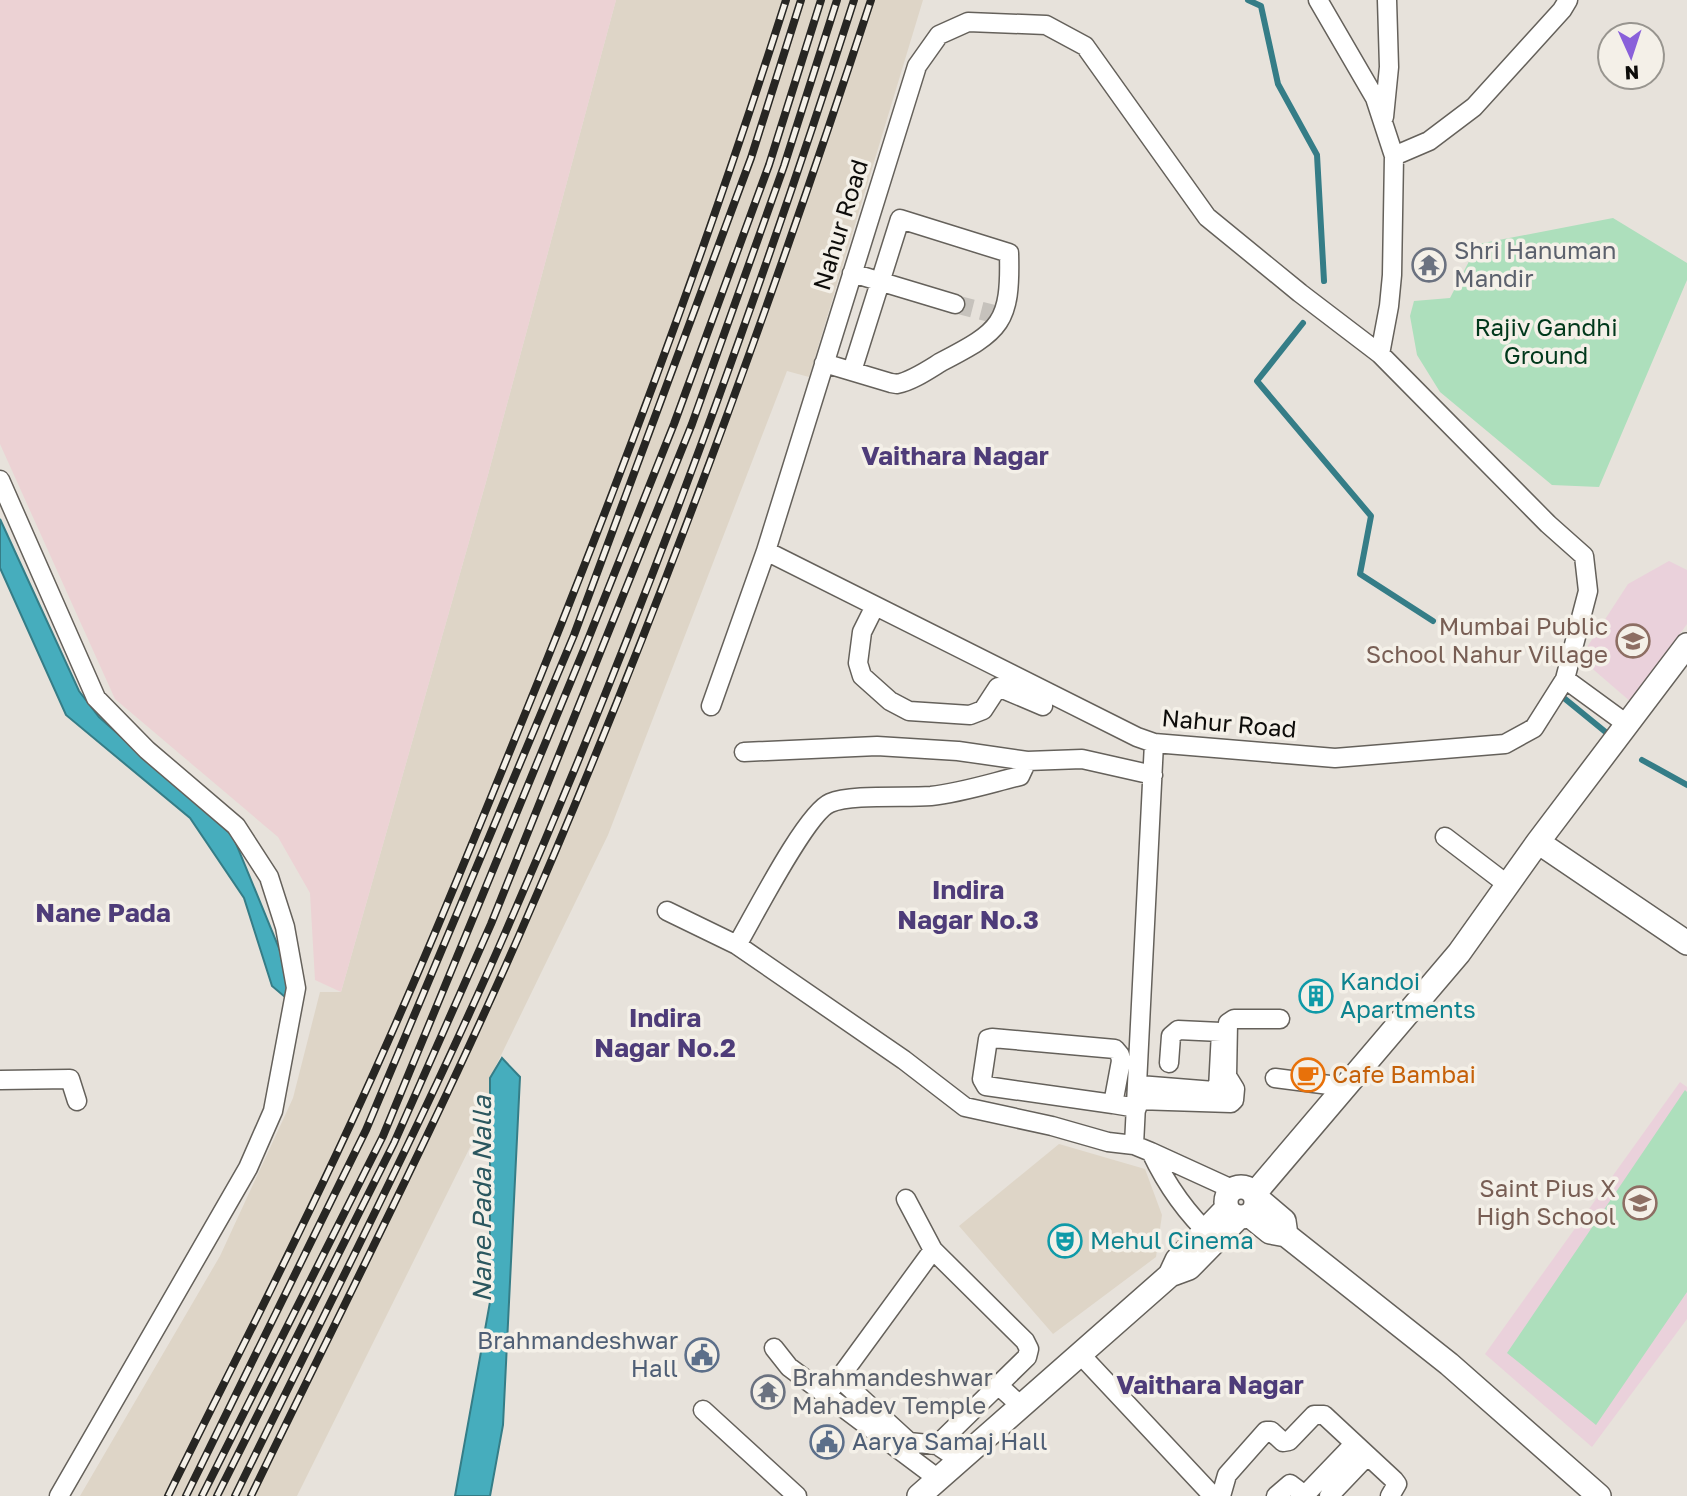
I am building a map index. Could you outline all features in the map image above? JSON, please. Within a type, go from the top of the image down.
[{"type":"street","points":[[1318,0],[1374,98],[1394,156],[1392,275],[1380,354]]},
{"type":"street","points":[[1383,124],[1389,66],[1387,0]]},
{"type":"street","points":[[1394,156],[1429,141],[1474,107],[1568,0]]},
{"type":"street","name":"Nahur Road","points":[[968,22],[1046,25],[1085,46],[1207,217],[1380,354],[1512,488],[1584,556],[1588,591],[1565,679],[1534,728],[1505,744],[1335,758],[1154,743],[1026,690],[875,606],[766,551],[917,66],[939,35],[968,22]]},
{"type":"street","points":[[824,363],[852,372],[891,383],[902,383],[981,341],[995,330],[1010,283],[1009,253],[900,219],[852,372]]},
{"type":"street","points":[[852,274],[955,304]]},
{"type":"street","points":[[0,480],[96,698],[147,750],[236,826],[269,877],[285,927],[296,988],[273,1111],[248,1168],[59,1496]]},
{"type":"street","points":[[711,705],[766,551]]},
{"type":"street","points":[[875,606],[862,632],[859,670],[862,676],[897,705],[909,711],[970,715],[983,710],[998,687],[1026,690],[1042,706]]},
{"type":"street","points":[[919,1496],[1170,1275],[1189,1268],[1210,1236],[1243,1203],[1459,953],[1538,842],[1687,645]]},
{"type":"street","points":[[1565,679],[1628,726]]},
{"type":"street","points":[[1154,743],[1138,1098],[1143,1149],[1183,1208],[1210,1236]]},
{"type":"street","points":[[744,752],[877,746],[958,751],[1027,761],[1082,759],[1153,775]]},
{"type":"street","points":[[737,945],[808,822],[829,803],[933,796],[1020,776],[1027,761]]},
{"type":"street","points":[[1445,837],[1508,885]]},
{"type":"street","points":[[1538,842],[1687,943]]},
{"type":"street","points":[[667,911],[737,945],[904,1060],[965,1107],[1143,1149],[1243,1203],[1284,1221],[1286,1235],[1449,1364],[1599,1496]]},
{"type":"street","points":[[1138,1098],[1231,1103],[1235,1089],[1227,1076],[1228,1023],[1230,1020],[1280,1019]]},
{"type":"street","points":[[1113,1104],[1121,1061],[1121,1055],[1115,1049],[992,1038],[988,1040],[982,1079],[986,1086],[1113,1104],[1138,1098],[1219,1089],[1221,1032],[1178,1030],[1174,1033],[1169,1063]]},
{"type":"street","points":[[1275,1078],[1345,1087]]},
{"type":"street","points":[[0,1080],[70,1079],[78,1101]]},
{"type":"street","points":[[906,1199],[933,1250],[1029,1349],[1027,1357],[937,1445]]},
{"type":"street","points":[[827,1395],[933,1250]]},
{"type":"street","points":[[774,1348],[789,1367],[937,1478]]},
{"type":"street","points":[[1079,1353],[1213,1495],[1227,1475],[1266,1432],[1271,1432],[1283,1442],[1289,1441],[1319,1413],[1397,1484],[1390,1496]]},
{"type":"street","points":[[838,1377],[909,1442],[937,1445],[958,1459]]},
{"type":"street","points":[[998,1385],[1020,1405]]},
{"type":"street","points":[[703,1410],[797,1496]]},
{"type":"street","points":[[1276,1496],[1290,1484],[1306,1496],[1361,1450]]},
{"type":"street","points":[[1329,1496],[1361,1450]]},
{"type":"shaded area","points":[[0,0],[616,0],[486,482],[341,992],[315,980],[310,893],[278,837],[115,699],[0,444]]},
{"type":"shaded area","points":[[616,0],[923,0],[809,377],[787,371],[608,835],[490,1078],[491,1105],[297,1496],[80,1496],[220,1256],[293,1098],[320,992],[341,992],[486,482]]},
{"type":"shaded area","name":"Mumbai Public School Nahur Village","points":[[1669,561],[1687,570],[1687,624],[1631,702],[1580,658],[1628,584]]},
{"type":"shaded area","name":"Saint Pius X High School","points":[[1680,1082],[1687,1087],[1687,1319],[1592,1447],[1485,1354]]},
{"type":"shaded area","name":"Mehul Cinema","points":[[1059,1144],[1145,1169],[1162,1215],[1156,1257],[1053,1334],[959,1226]]},
{"type":"green space","name":"Rajiv Gandhi Ground","points":[[1613,218],[1687,263],[1687,280],[1599,487],[1552,485],[1440,392],[1417,355],[1410,316],[1414,301],[1450,298],[1478,244]]},
{"type":"green space","name":"Saint Pius X High School","points":[[1685,1090],[1687,1292],[1596,1425],[1507,1353]]},
{"type":"water","points":[[0,519],[79,691],[99,717],[233,836],[290,975],[285,997],[272,986],[244,898],[190,818],[66,715],[0,568]]},
{"type":"water","points":[[502,1058],[520,1077],[503,1425],[490,1496],[455,1496],[490,1302],[490,1078]]},
{"type":"waterway","points":[[1248,0],[1261,6],[1278,84],[1317,155],[1324,281]]},
{"type":"waterway","points":[[1303,323],[1257,381],[1371,516],[1360,574],[1433,621]]},
{"type":"waterway","points":[[1559,694],[1608,734]]},
{"type":"waterway","points":[[1642,760],[1687,785]]},
{"type":"tunnel","points":[[955,304],[994,314]]},
{"type":"railway","points":[[168,1496],[351,1123],[475,837],[658,373],[786,0]]},
{"type":"railway","points":[[186,1496],[366,1130],[574,635],[751,158],[801,0]]},
{"type":"railway","points":[[202,1496],[383,1136],[674,424],[769,165],[821,0]]},
{"type":"railway","points":[[217,1496],[394,1143],[491,924],[692,424],[784,166],[837,0]]},
{"type":"railway","points":[[235,1496],[442,1073],[555,817],[648,586],[735,353],[854,0]]},
{"type":"railway","points":[[251,1496],[454,1079],[567,823],[706,473],[791,237],[871,0]]},
{"type":"place","name":"Shri Hanuman Mandir","points":[[1429,265]]},
{"type":"place","name":"Mumbai Public School Nahur Village","points":[[1633,641]]},
{"type":"place","name":"Kandoi Apartments","points":[[1316,996]]},
{"type":"place","name":"Cafe Bambai","points":[[1308,1075]]},
{"type":"place","name":"Saint Pius X High School","points":[[1640,1203]]},
{"type":"place","name":"Mehul Cinema","points":[[1065,1241]]},
{"type":"place","name":"Brahmandeshwar Hall","points":[[702,1355]]},
{"type":"place","name":"Brahmandeshwar Mahadev Temple","points":[[768,1392]]},
{"type":"place","name":"Aarya Samaj Hall","points":[[827,1442]]},
{"type":"district","name":"Vaithara Nagar","points":[[955,456]]},
{"type":"district","name":"Indira Nagar No.3","points":[[968,905]]},
{"type":"district","name":"Nane Pada","points":[[103,913]]},
{"type":"district","name":"Indira Nagar No.2","points":[[665,1033]]},
{"type":"district","name":"Vaithara Nagar","points":[[1210,1385]]},
{"type":"water label","name":"Nane Pada Nalla","points":[[482,1199]]}]
